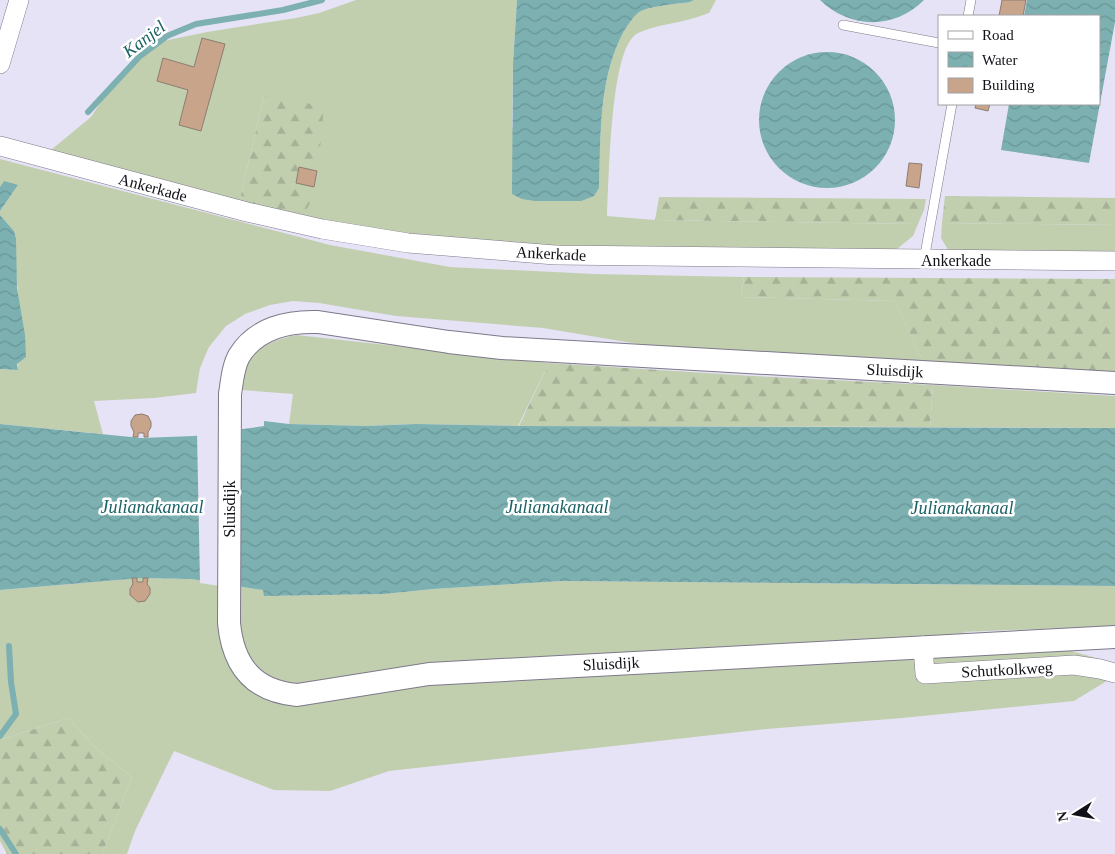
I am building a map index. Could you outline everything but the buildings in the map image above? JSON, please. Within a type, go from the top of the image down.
[{"type":"street","points":[[0,64],[19,0]]},
{"type":"street","name":"Ankerkade","points":[[0,146],[247,212],[322,229],[408,243],[555,255],[1115,261]]},
{"type":"street","name":"Sluisdijk","points":[[1115,383],[502,348],[303,322],[280,325],[262,332],[250,343],[239,356],[233,372],[230,394],[229,623],[231,640],[239,663],[250,676],[263,685],[283,694],[297,695],[429,674],[1115,637]]},
{"type":"street","name":"Schutkolkweg","points":[[923,646],[925,674],[1074,665],[1115,673]]},
{"type":"lane","points":[[968,15],[971,0]]},
{"type":"lane","points":[[843,25],[938,43]]},
{"type":"lane","points":[[924,260],[952,105]]},
{"type":"green space","points":[[356,0],[517,0],[512,127],[599,188],[602,108],[605,88],[609,68],[624,31],[636,15],[642,11],[694,0],[716,0],[709,13],[642,31],[633,37],[625,50],[615,94],[607,216],[655,220],[918,224],[913,236],[887,257],[467,247],[302,218],[264,96],[239,203],[51,150],[91,117],[115,80],[134,60],[153,45],[207,32],[319,13]]},
{"type":"green space","points":[[264,96],[324,106],[316,192],[302,218],[239,203]]},
{"type":"green space","points":[[0,159],[330,245],[450,267],[595,274],[744,277],[741,297],[895,301],[925,366],[674,350],[543,328],[396,316],[319,303],[293,301],[270,305],[245,314],[226,326],[209,347],[200,368],[196,393],[154,398],[94,401],[103,434],[0,424],[0,369],[18,370],[19,304],[16,272],[16,238],[14,231],[0,215],[0,211],[18,185],[0,187]]},
{"type":"green space","points":[[945,196],[1115,198],[1115,225],[942,223]]},
{"type":"green space","points":[[659,197],[926,199],[918,224],[655,220]]},
{"type":"green space","points":[[942,223],[1115,225],[1115,256],[952,257],[941,238]]},
{"type":"green space","points":[[744,277],[1115,279],[1115,378],[925,366],[895,301],[741,297]]},
{"type":"green space","points":[[297,335],[549,363],[518,426],[289,424],[293,394],[242,390],[246,366],[258,350],[284,338]]},
{"type":"green space","points":[[549,363],[933,385],[930,427],[519,426]]},
{"type":"green space","points":[[933,385],[1115,396],[1115,428],[930,427]]},
{"type":"green space","points":[[141,578],[191,579],[264,590],[265,596],[384,594],[562,581],[1115,586],[1115,626],[962,632],[1067,650],[1115,663],[1115,676],[1074,701],[767,729],[389,771],[330,791],[274,790],[174,751],[135,831],[127,854],[102,854],[132,777],[97,749],[68,718],[0,740],[0,590]]},
{"type":"green space","points":[[68,718],[97,749],[132,777],[102,854],[7,854],[0,841],[0,740]]},
{"type":"water","points":[[517,0],[694,0],[642,11],[634,17],[624,31],[609,68],[605,88],[602,108],[599,188],[594,196],[581,201],[535,201],[522,199],[512,194],[513,64]]},
{"type":"water","points":[[820,0],[924,0],[912,10],[899,17],[886,21],[872,22],[858,21],[845,16],[832,10]]},
{"type":"water","points":[[1027,0],[1115,0],[1115,22],[1100,103],[1100,15],[1024,15]]},
{"type":"water","points":[[827,52],[853,57],[865,63],[875,72],[884,82],[890,94],[895,120],[890,146],[884,158],[875,168],[865,177],[853,183],[827,188],[801,183],[789,177],[779,168],[770,158],[764,146],[759,120],[764,94],[770,82],[779,72],[789,63],[801,57]]},
{"type":"water","points":[[1009,105],[1100,105],[1089,163],[1001,150]]},
{"type":"water","points":[[4,181],[18,185],[0,211],[0,187]]},
{"type":"water","points":[[0,215],[14,231],[16,238],[17,288],[25,335],[26,357],[17,364],[18,370],[0,369]]},
{"type":"water","name":"Julianakanaal","points":[[264,421],[289,424],[365,426],[416,424],[1115,428],[1115,586],[562,581],[384,594],[264,596],[263,590],[191,579],[141,578],[0,590],[0,424],[141,438],[194,436],[264,426]]},
{"type":"pier","points":[[242,427],[239,589],[200,583],[197,433]]},
{"type":"waterway","name":"Kanjel","points":[[88,112],[140,56],[167,36],[196,24],[283,10],[322,0]]},
{"type":"waterway","name":"Kanjel","points":[[0,736],[16,714],[11,682],[9,646]]},
{"type":"waterway","name":"Kanjel","points":[[0,829],[16,854]]}]
